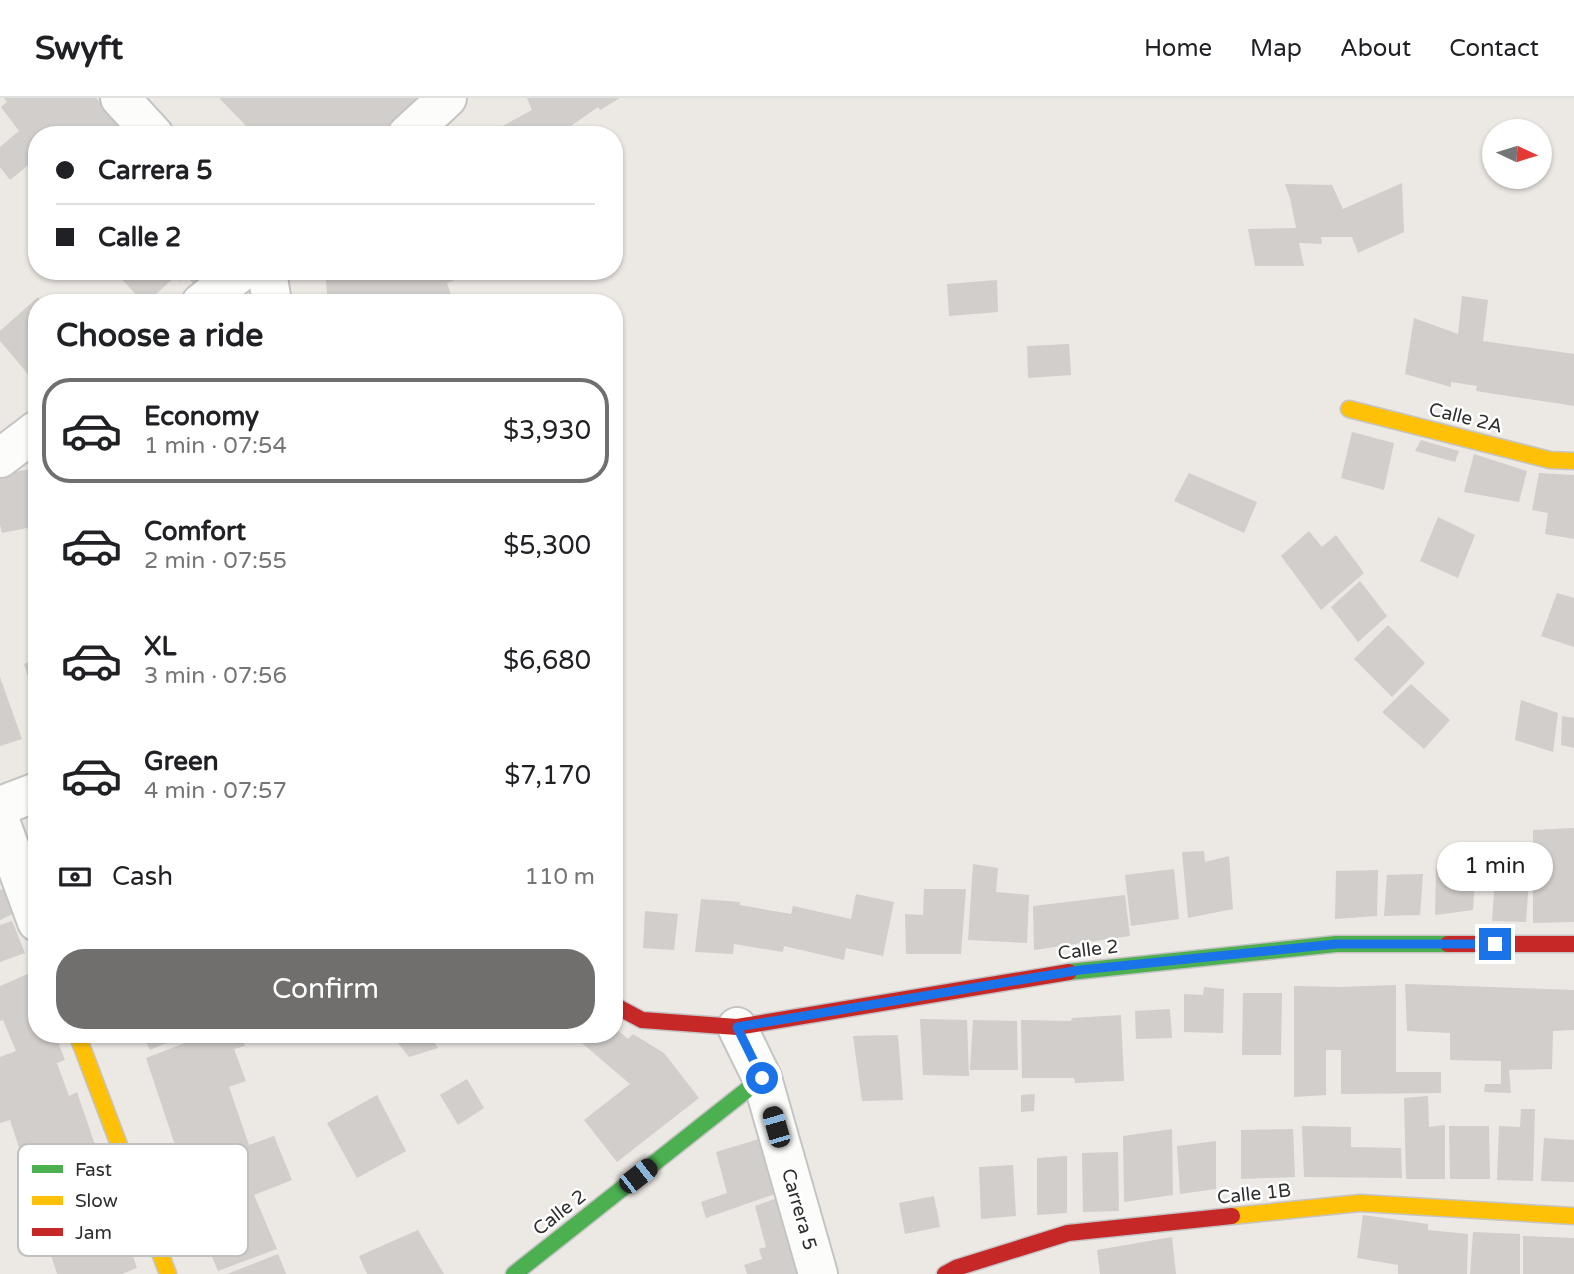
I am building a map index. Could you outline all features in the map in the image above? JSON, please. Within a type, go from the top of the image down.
[{"type":"street","points":[[120,98],[146,126]]},
{"type":"street","points":[[417,126],[447,98]]},
{"type":"street","points":[[213,294],[230,280]]},
{"type":"street","name":"Calle 2A","points":[[1349,409],[1550,460],[1574,461]]},
{"type":"street","points":[[0,458],[28,437]]},
{"type":"street","points":[[0,806],[28,795]]},
{"type":"street","points":[[0,821],[28,897]]},
{"type":"street","name":"Calle 2","points":[[623,1010],[642,1020],[737,1027],[1080,970],[1336,944],[1574,944]]},
{"type":"street","name":"Carrera 5","points":[[737,1027],[762,1078],[818,1274]]},
{"type":"street","points":[[80,1043],[118,1144]]},
{"type":"street","name":"Calle 2","points":[[514,1274],[762,1078]]},
{"type":"street","name":"Calle 1B","points":[[945,1274],[956,1268],[1068,1233],[1360,1203],[1574,1216]]},
{"type":"street","points":[[160,1256],[167,1274]]},
{"type":"building","points":[[4,98],[96,98],[120,126],[28,126],[28,165],[10,180],[0,167],[0,147],[19,131],[1,107],[7,102]]},
{"type":"building","points":[[219,98],[424,98],[398,126],[246,126]]},
{"type":"building","points":[[527,98],[620,98],[600,110],[598,107],[571,126],[503,126],[532,110]]},
{"type":"building","points":[[1402,183],[1404,232],[1358,253],[1352,237],[1321,237],[1322,244],[1299,243],[1304,266],[1255,266],[1248,229],[1296,228],[1285,184],[1332,185],[1343,209]]},
{"type":"building","points":[[122,280],[172,280],[156,294],[136,294]]},
{"type":"building","points":[[326,280],[455,280],[447,283],[451,294],[327,294]]},
{"type":"building","points":[[997,280],[998,312],[949,316],[947,284]]},
{"type":"building","points":[[1462,296],[1488,300],[1483,341],[1574,354],[1574,406],[1476,391],[1477,386],[1451,382],[1451,387],[1405,374],[1414,318],[1458,334]]},
{"type":"building","points":[[28,306],[28,374],[0,341],[0,331]]},
{"type":"building","points":[[1069,344],[1071,375],[1028,378],[1027,346]]},
{"type":"building","points":[[1352,432],[1394,443],[1384,490],[1341,478]]},
{"type":"building","points":[[1421,440],[1459,451],[1455,462],[1415,451]]},
{"type":"building","points":[[1474,454],[1527,471],[1519,502],[1464,492]]},
{"type":"building","points":[[28,469],[28,528],[2,533],[0,475]]},
{"type":"building","points":[[1189,473],[1257,502],[1244,533],[1174,501]]},
{"type":"building","points":[[1539,473],[1574,475],[1574,539],[1545,534],[1548,513],[1532,510]]},
{"type":"building","points":[[1438,517],[1475,535],[1458,578],[1420,561]]},
{"type":"building","points":[[1309,531],[1322,547],[1336,535],[1364,573],[1321,610],[1281,556]]},
{"type":"building","points":[[1360,581],[1387,616],[1358,642],[1331,607]]},
{"type":"building","points":[[1557,593],[1574,598],[1574,647],[1541,636]]},
{"type":"building","points":[[1388,625],[1425,663],[1392,697],[1354,659]]},
{"type":"building","points":[[0,677],[22,739],[0,746]]},
{"type":"building","points":[[1411,684],[1450,720],[1424,749],[1382,712]]},
{"type":"building","points":[[1521,700],[1558,713],[1553,752],[1515,740]]},
{"type":"building","points":[[1562,716],[1574,718],[1574,748],[1561,745]]},
{"type":"building","points":[[1574,828],[1574,922],[1533,923],[1533,830]]},
{"type":"building","points":[[1204,851],[1205,862],[1229,856],[1233,909],[1188,918],[1182,852]]},
{"type":"building","points":[[973,864],[998,868],[996,892],[1029,895],[1027,943],[968,940]]},
{"type":"building","points":[[1476,866],[1473,910],[1435,915],[1436,869]]},
{"type":"building","points":[[1174,869],[1179,919],[1131,926],[1125,875]]},
{"type":"building","points":[[1378,870],[1377,916],[1335,919],[1336,871]]},
{"type":"building","points":[[1423,874],[1420,915],[1384,916],[1387,875]]},
{"type":"building","points":[[1495,878],[1529,880],[1526,922],[1492,921]]},
{"type":"building","points":[[8,887],[17,912],[0,920],[0,890]]},
{"type":"building","points":[[924,889],[966,889],[961,954],[906,954],[905,914],[923,915]]},
{"type":"building","points":[[856,894],[894,902],[883,956],[846,948],[844,960],[784,946],[783,952],[734,944],[733,954],[695,952],[701,899],[740,902],[740,905],[791,914],[793,906],[851,919]]},
{"type":"building","points":[[1125,895],[1130,936],[1034,950],[1033,906]]},
{"type":"building","points":[[645,911],[678,914],[674,950],[643,948]]},
{"type":"building","points":[[12,921],[25,953],[0,962],[0,925]]},
{"type":"building","points":[[28,974],[28,1043],[58,1043],[65,1060],[57,1063],[69,1096],[77,1092],[95,1144],[18,1144],[10,1120],[0,1123],[0,1057],[16,1051],[3,1020],[0,1021],[0,986]]},
{"type":"building","points":[[1405,984],[1574,990],[1574,1030],[1553,1031],[1552,1069],[1509,1070],[1511,1093],[1484,1092],[1485,1084],[1501,1084],[1501,1061],[1450,1060],[1450,1033],[1407,1031]]},
{"type":"building","points":[[1396,985],[1396,1072],[1441,1072],[1441,1093],[1341,1094],[1341,1050],[1326,1050],[1326,1095],[1294,1097],[1294,986]]},
{"type":"building","points":[[1204,987],[1224,989],[1223,1033],[1184,1032],[1184,994],[1203,995]]},
{"type":"building","points":[[1243,993],[1282,993],[1281,1055],[1242,1055]]},
{"type":"building","points":[[1170,1009],[1172,1038],[1136,1039],[1135,1011]]},
{"type":"building","points":[[1121,1015],[1124,1081],[1075,1083],[1074,1078],[1022,1078],[1021,1020],[1071,1021],[1072,1018]]},
{"type":"building","points":[[920,1019],[967,1020],[969,1076],[923,1075]]},
{"type":"building","points":[[973,1020],[1017,1021],[1018,1070],[970,1070]]},
{"type":"building","points":[[633,1034],[664,1053],[699,1098],[617,1162],[584,1120],[630,1084],[582,1043],[623,1043],[623,1035],[628,1039]]},
{"type":"building","points":[[898,1035],[903,1100],[862,1101],[853,1036]]},
{"type":"building","points":[[146,1043],[167,1043],[150,1050]]},
{"type":"building","points":[[185,1043],[244,1043],[245,1046],[234,1049],[246,1081],[229,1087],[249,1145],[274,1136],[292,1180],[254,1195],[277,1249],[218,1271],[212,1256],[248,1256],[248,1144],[175,1144],[146,1058]]},
{"type":"building","points":[[398,1043],[434,1043],[438,1048],[409,1057]]},
{"type":"building","points":[[467,1079],[484,1108],[458,1125],[440,1095]]},
{"type":"building","points":[[1035,1094],[1034,1111],[1021,1112],[1021,1095]]},
{"type":"building","points":[[377,1095],[406,1151],[357,1178],[327,1123]]},
{"type":"building","points":[[1428,1096],[1429,1127],[1445,1125],[1445,1179],[1406,1179],[1404,1098]]},
{"type":"building","points":[[1521,1109],[1535,1109],[1533,1181],[1497,1180],[1499,1126],[1520,1127]]},
{"type":"building","points":[[1302,1126],[1351,1127],[1351,1147],[1401,1148],[1402,1178],[1304,1177]]},
{"type":"building","points":[[1449,1126],[1489,1126],[1490,1179],[1450,1179]]},
{"type":"building","points":[[1172,1129],[1173,1195],[1124,1202],[1123,1136]]},
{"type":"building","points":[[1293,1129],[1295,1177],[1241,1179],[1241,1130]]},
{"type":"building","points":[[1544,1138],[1574,1140],[1574,1182],[1541,1181]]},
{"type":"building","points":[[759,1139],[775,1194],[706,1218],[701,1202],[727,1193],[716,1152]]},
{"type":"building","points":[[1216,1141],[1216,1189],[1180,1194],[1177,1146]]},
{"type":"building","points":[[1118,1152],[1119,1211],[1083,1212],[1082,1153]]},
{"type":"building","points":[[1067,1156],[1067,1213],[1037,1215],[1037,1158]]},
{"type":"building","points":[[1013,1165],[1016,1216],[981,1219],[979,1167]]},
{"type":"building","points":[[786,1195],[809,1274],[747,1274],[744,1265],[762,1259],[759,1249],[766,1247],[755,1206]]},
{"type":"building","points":[[934,1196],[940,1227],[905,1234],[899,1203]]},
{"type":"building","points":[[1363,1215],[1428,1224],[1428,1230],[1468,1234],[1467,1274],[1398,1274],[1398,1265],[1357,1258]]},
{"type":"building","points":[[418,1230],[444,1274],[367,1274],[359,1256]]},
{"type":"building","points":[[1473,1232],[1520,1234],[1520,1274],[1470,1274]]},
{"type":"building","points":[[1523,1236],[1574,1238],[1574,1274],[1523,1274]]},
{"type":"building","points":[[1172,1237],[1176,1274],[1100,1274],[1097,1250]]},
{"type":"building","points":[[278,1254],[286,1274],[227,1274]]},
{"type":"building","points":[[51,1256],[133,1256],[137,1268],[122,1274],[57,1274]]},
{"type":"traffic: fast","points":[[1069,972],[1336,944],[1448,944]]},
{"type":"traffic: fast","points":[[514,1274],[762,1078]]},
{"type":"traffic: slow","points":[[1349,409],[1550,460],[1574,461]]},
{"type":"traffic: slow","points":[[80,1043],[119,1144]]},
{"type":"traffic: slow","points":[[1232,1216],[1360,1203],[1574,1216]]},
{"type":"traffic: slow","points":[[161,1256],[168,1274]]},
{"type":"traffic: jam","points":[[1448,944],[1574,944]]},
{"type":"traffic: jam","points":[[623,1010],[642,1020],[737,1027],[1069,972]]},
{"type":"traffic: jam","points":[[945,1274],[956,1268],[1068,1233],[1232,1216]]},
{"type":"route","points":[[762,1078],[737,1027],[1080,970],[1336,944],[1495,944]]}]
